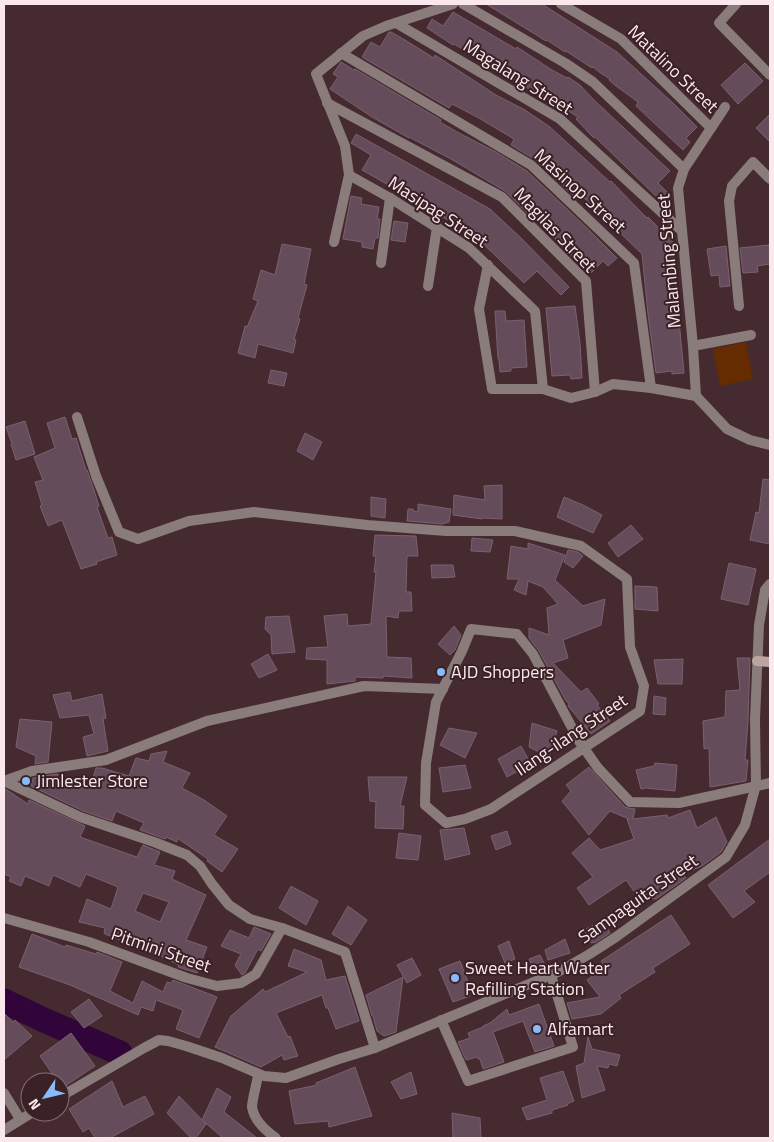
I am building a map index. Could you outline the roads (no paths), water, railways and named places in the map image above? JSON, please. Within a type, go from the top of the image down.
[{"type":"street","points":[[334,242],[349,175],[345,146],[316,74],[363,36],[386,26],[452,4]]},
{"type":"street","points":[[463,4],[593,82],[684,170]]},
{"type":"street","name":"Matalino Street","points":[[561,4],[621,39],[711,128]]},
{"type":"street","points":[[736,4],[719,23],[770,75]]},
{"type":"street","name":"Magalang Street","points":[[396,23],[560,119],[682,231]]},
{"type":"street","name":"Masinop Street","points":[[341,53],[531,165],[634,263],[652,388]]},
{"type":"street","name":"Magilas Street","points":[[327,104],[502,197],[586,280],[595,392]]},
{"type":"street","name":"Malambing Street","points":[[696,396],[678,188],[684,170],[725,107]]},
{"type":"street","points":[[739,306],[729,201],[732,186],[753,162],[770,179]]},
{"type":"street","name":"Masipag Street","points":[[349,175],[390,198],[469,248],[535,311],[543,389]]},
{"type":"street","points":[[381,263],[390,198]]},
{"type":"street","points":[[428,286],[437,227]]},
{"type":"street","points":[[488,265],[479,309],[492,389],[543,389],[572,398],[595,392],[613,384],[652,388],[696,396],[727,430],[750,440],[770,445]]},
{"type":"street","points":[[693,346],[751,335]]},
{"type":"street","name":"Ilang-ilang Street","points":[[77,417],[96,476],[118,532],[138,539],[189,521],[254,512],[446,531],[515,531],[581,546],[626,579],[630,647],[644,686],[640,711],[491,810],[446,823],[425,805],[426,763],[436,702],[471,629],[517,634],[533,654],[579,742],[584,748]]},
{"type":"street","name":"Sampaguita Street","points":[[70,1091],[159,1040],[186,1046],[222,1058],[258,1075],[286,1078],[375,1048],[558,972],[616,937],[726,857],[745,825],[756,785],[755,719],[759,625],[765,590],[770,584]]},
{"type":"street","points":[[757,661],[770,662]]},
{"type":"street","points":[[4,781],[32,771],[106,760],[207,721],[364,686],[443,689]]},
{"type":"street","points":[[584,748],[598,768],[630,802],[679,803],[770,783]]},
{"type":"street","points":[[4,781],[80,817],[187,855],[200,866],[229,905],[250,918],[345,952],[375,1048]]},
{"type":"street","name":"Pitmini Street","points":[[4,918],[89,942],[187,978],[217,986],[241,983],[256,974],[282,928]]},
{"type":"street","points":[[441,1020],[468,1081],[573,1047],[551,974]]},
{"type":"street","points":[[258,1075],[252,1106],[260,1124],[276,1138]]},
{"type":"street","points":[[4,1093],[20,1120],[4,1130]]},
{"type":"waterway","points":[[4,1001],[120,1053]]},
{"type":"place","name":"AJD Shoppers","points":[[441,672]]},
{"type":"place","name":"Jimlester Store","points":[[26,781]]},
{"type":"place","name":"Sweet Heart Water Refilling Station","points":[[455,978]]},
{"type":"place","name":"Alfamart","points":[[537,1029]]}]
